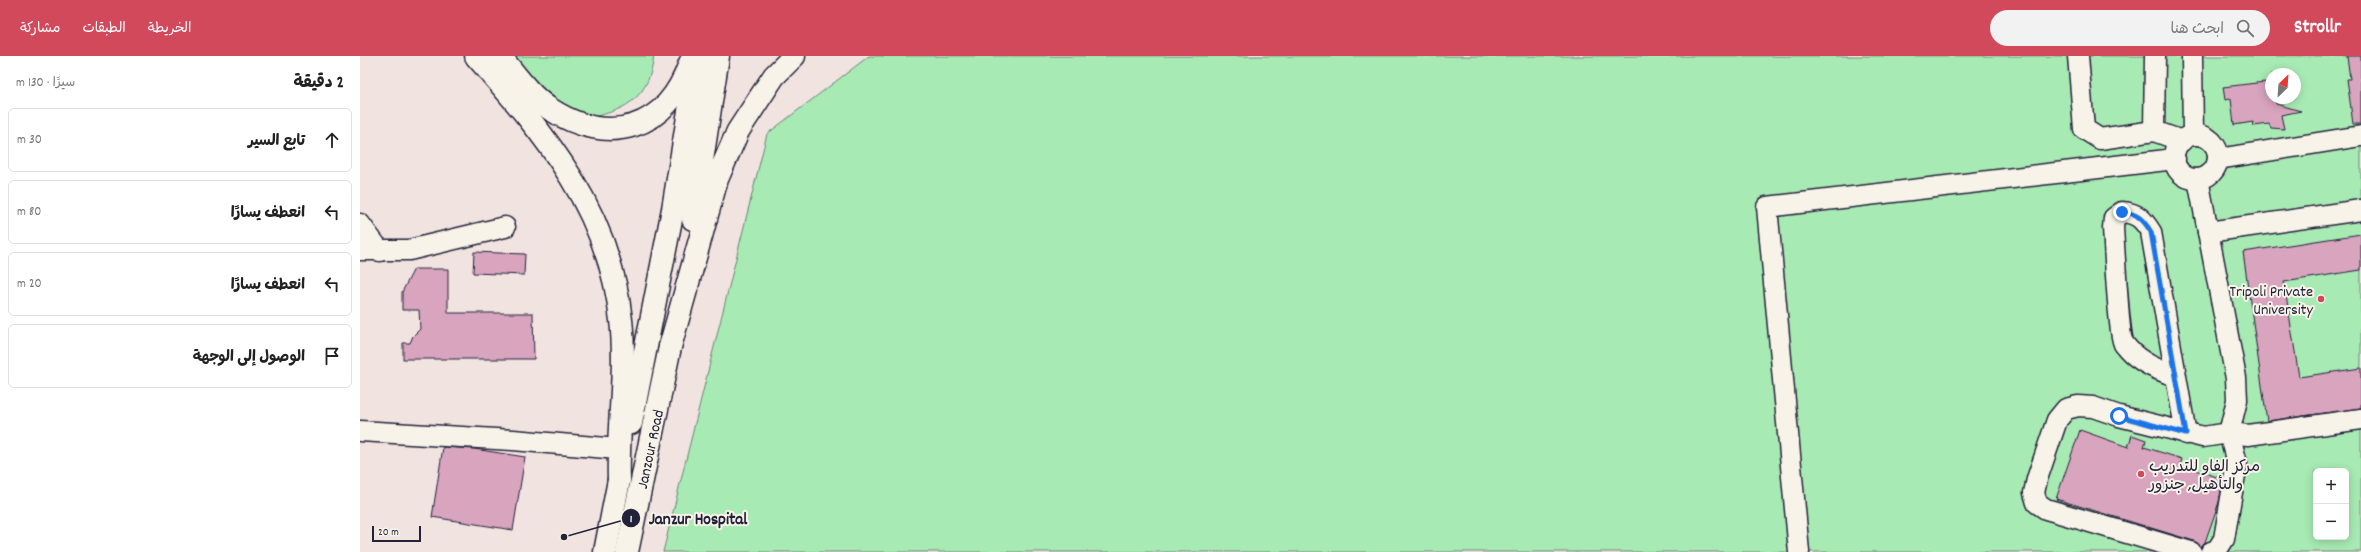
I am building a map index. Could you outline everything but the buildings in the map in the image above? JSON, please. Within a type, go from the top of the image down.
[{"type":"main road","points":[[476,56],[539,128],[567,169],[596,223],[613,275],[621,320],[622,384],[618,449],[619,480]]},
{"type":"main road","points":[[500,56],[524,84],[548,108],[572,121],[598,129],[626,129],[646,120],[670,102],[684,79],[692,56]]},
{"type":"main road","points":[[619,480],[672,217],[698,56]]},
{"type":"main road","points":[[670,346],[695,211],[718,56]]},
{"type":"main road","points":[[670,346],[717,179],[738,131],[774,76],[794,56]]},
{"type":"main road","name":"Janzour Road","points":[[627,552],[670,346]]},
{"type":"main road","name":"Janzour Road","points":[[605,552],[619,480]]},
{"type":"street","points":[[2078,56],[2084,129],[2100,139],[2154,131],[2183,145]]},
{"type":"street","points":[[2154,131],[2155,56]]},
{"type":"street","points":[[1799,552],[1767,207],[2183,145],[2205,137],[2215,146],[2218,159],[2213,171],[2198,178],[2182,173],[2183,145],[2192,56]]},
{"type":"street","points":[[2218,159],[2361,136]]},
{"type":"street","points":[[2198,178],[2236,378],[2237,400],[2229,433],[2237,463],[2236,470],[2224,539],[2217,550],[2211,552]]},
{"type":"street","points":[[2208,232],[2361,210]]},
{"type":"street","points":[[2176,376],[2162,372],[2137,358],[2123,343],[2113,228],[2114,218],[2122,212],[2133,213],[2143,219],[2151,232],[2176,376],[2186,434]]},
{"type":"street","points":[[360,224],[380,251]]},
{"type":"street","points":[[360,250],[409,250],[505,227]]},
{"type":"street","points":[[2191,552],[2046,509],[2037,502],[2034,493],[2057,420],[2066,410],[2078,406],[2093,407],[2186,434],[2203,437],[2229,433],[2248,435],[2361,418]]},
{"type":"street","points":[[360,431],[513,440],[618,449]]},
{"type":"green space","points":[[500,56],[654,56],[651,73],[645,87],[637,97],[627,105],[602,115],[572,121]]},
{"type":"green space","points":[[869,56],[2361,56],[2361,552],[663,552],[767,134]]},
{"type":"place","name":"Tripoli Private University","points":[[2321,299]]},
{"type":"place","name":"مركز الفاو للتدريب والتأهيل, جنزور","points":[[2141,474]]},
{"type":"place","name":"Janzur Hospital","points":[[564,537]]},
{"type":"route","points":[[2119,416],[2186,434],[2151,232],[2143,219],[2133,213],[2122,212]]}]
